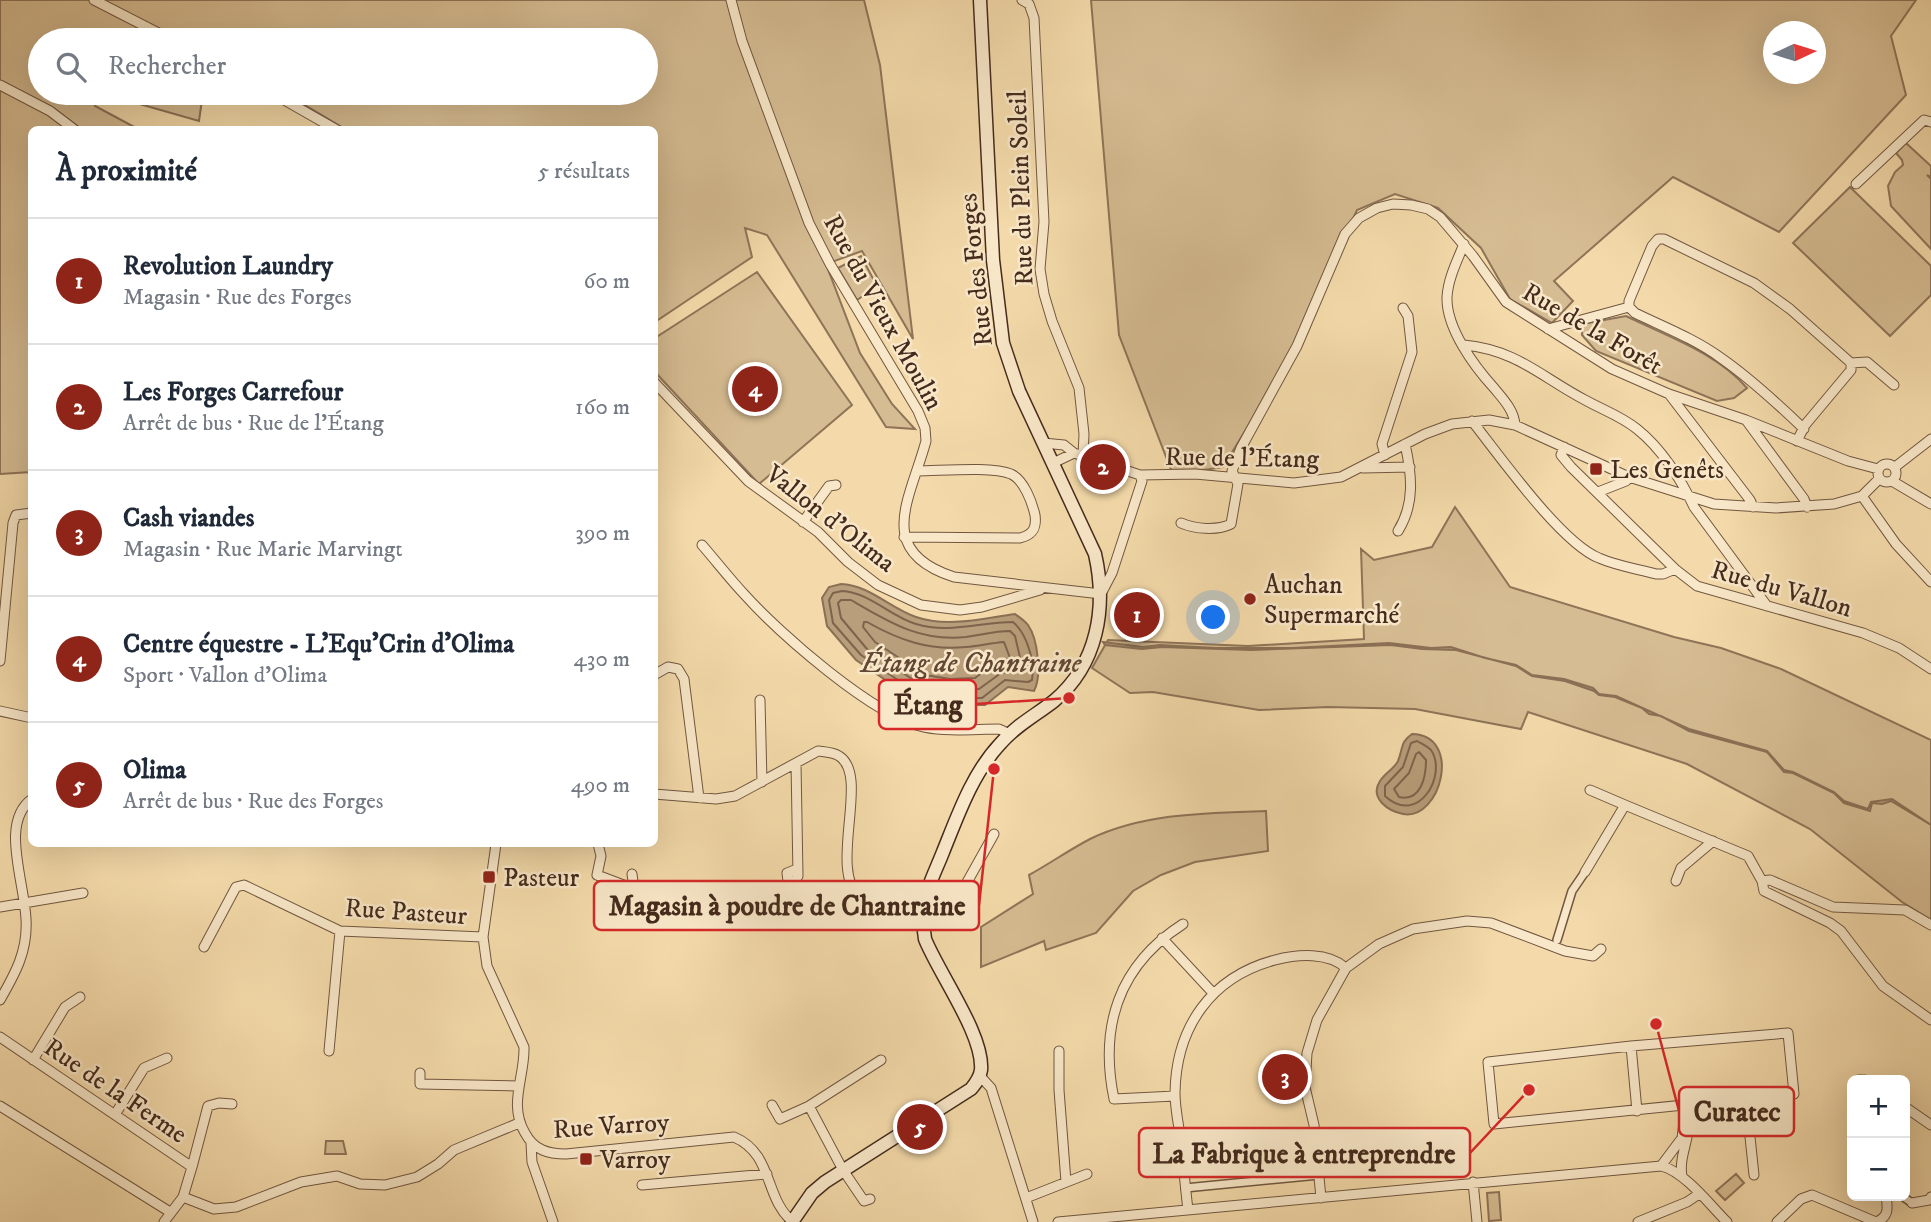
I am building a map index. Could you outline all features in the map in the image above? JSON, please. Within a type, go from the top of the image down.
[{"type":"main road","name":"Rue des Forges","points":[[980,0],[993,260],[1000,324],[1009,365],[1095,554],[1101,594],[1097,629],[1081,670],[1055,700],[1010,734],[990,755],[959,812],[924,905],[925,939],[976,1043],[980,1076]]},
{"type":"main road","points":[[792,1222],[802,1216],[812,1193],[843,1170],[971,1089],[980,1076]]},
{"type":"street","points":[[94,0],[149,28]]},
{"type":"street","name":"Rue du Vieux Moulin","points":[[731,0],[742,41],[809,223],[830,264],[918,411],[925,428],[926,441],[903,517],[904,537]]},
{"type":"street","name":"Rue du Plein Soleil","points":[[1022,0],[1029,4],[1034,18],[1044,222],[1040,269],[1052,321],[1079,388],[1084,435],[1079,454]]},
{"type":"street","points":[[0,85],[28,100]]},
{"type":"street","points":[[38,105],[70,126]]},
{"type":"street","points":[[293,105],[330,126]]},
{"type":"street","points":[[1856,184],[1924,120],[1931,122]]},
{"type":"street","name":"Rue de la Forêt","points":[[1181,523],[1223,529],[1231,524],[1238,484],[1232,471],[1241,448],[1297,346],[1345,234],[1359,218],[1377,208],[1393,204],[1428,209],[1440,217],[1464,244],[1506,302],[1612,369],[1669,394],[1746,420],[1879,474]]},
{"type":"street","points":[[1804,429],[1749,379],[1720,357],[1635,313],[1629,307],[1629,301],[1652,246],[1658,239],[1664,239],[1754,283],[1790,309],[1851,363],[1867,362],[1894,384]]},
{"type":"street","points":[[1464,244],[1447,296],[1449,315],[1471,362],[1508,404],[1515,425]]},
{"type":"street","points":[[1548,329],[1629,307]]},
{"type":"street","points":[[1385,455],[1382,444],[1412,352],[1408,316],[1403,308]]},
{"type":"street","points":[[1464,345],[1483,347],[1511,356],[1639,430],[1685,488],[1693,507],[1767,606]]},
{"type":"street","points":[[1797,441],[1851,370],[1851,363]]},
{"type":"street","name":"Vallon d'Olima","points":[[658,387],[748,481],[818,532],[848,562],[878,585],[921,605],[960,610],[982,607],[1045,588],[1101,594]]},
{"type":"street","points":[[1669,394],[1753,507]]},
{"type":"street","name":"Rue de l'Étang","points":[[1043,443],[1063,444],[1079,454],[1140,475],[1195,474],[1294,483],[1317,482],[1341,477],[1361,468],[1424,433],[1451,424],[1489,420],[1515,425],[1629,477],[1714,504],[1753,507],[1834,504],[1862,496],[1879,474]]},
{"type":"street","points":[[1746,420],[1804,499],[1807,507]]},
{"type":"street","name":"Rue du Vallon","points":[[1472,421],[1536,501],[1578,545],[1598,558],[1656,574],[1675,569],[1697,586],[1863,633],[1899,648],[1931,669]]},
{"type":"street","points":[[1895,467],[1931,439]]},
{"type":"street","points":[[1398,531],[1411,497],[1410,467],[1405,444]]},
{"type":"street","points":[[1564,447],[1561,454],[1571,467],[1675,569]]},
{"type":"street","points":[[1053,463],[1079,454]]},
{"type":"street","points":[[1895,467],[1882,464],[1879,474],[1884,482],[1892,481],[1931,504]]},
{"type":"street","points":[[1361,468],[1410,467]]},
{"type":"street","points":[[1892,481],[1896,475],[1895,467]]},
{"type":"street","points":[[918,471],[1009,473],[1018,479],[1033,504],[1036,520],[1035,530],[1029,536],[1020,538],[904,537],[915,557],[935,571],[954,577],[1045,588]]},
{"type":"street","points":[[1101,594],[1112,573],[1142,481],[1140,475]]},
{"type":"street","points":[[1598,492],[1626,481],[1629,477]]},
{"type":"street","points":[[803,522],[829,486],[836,485]]},
{"type":"street","points":[[1862,496],[1896,544],[1931,582]]},
{"type":"street","points":[[0,661],[13,523],[16,515],[28,514]]},
{"type":"street","points":[[702,545],[745,595],[788,636],[850,687],[897,719],[924,727],[999,729],[1010,734]]},
{"type":"street","points":[[658,673],[668,667],[678,669],[684,679],[699,799]]},
{"type":"street","points":[[760,701],[762,782]]},
{"type":"street","points":[[0,711],[28,717]]},
{"type":"street","points":[[658,794],[699,799],[734,796],[818,751],[839,756],[846,763],[852,778],[847,866],[850,885],[860,900],[873,906],[924,905],[954,899],[961,894],[995,834]]},
{"type":"street","points":[[796,763],[797,869]]},
{"type":"street","points":[[1590,790],[1748,856],[1762,881],[1764,891],[1841,931],[1883,986],[1931,1020]]},
{"type":"street","points":[[7,822],[20,804],[28,801]]},
{"type":"street","points":[[1557,940],[1572,891],[1625,805]]},
{"type":"street","points":[[0,1000],[16,974],[26,946],[24,902],[4,837]]},
{"type":"street","points":[[1676,881],[1681,868],[1713,841]]},
{"type":"street","name":"Rue Varroy","points":[[496,847],[483,937],[487,966],[524,1047],[525,1060],[516,1105],[519,1123],[531,1143],[544,1152],[566,1154],[734,1137],[750,1147],[760,1158],[784,1214],[792,1222]]},
{"type":"street","points":[[599,847],[601,856],[597,875],[634,889],[632,874]]},
{"type":"street","points":[[1762,881],[1770,880],[1833,907],[1905,910],[1931,925]]},
{"type":"street","name":"Rue Pasteur","points":[[204,947],[236,887],[244,885],[340,931],[483,937]]},
{"type":"street","points":[[0,907],[83,893]]},
{"type":"street","points":[[1321,1198],[1314,1125],[1305,1087],[1307,1053],[1317,1020],[1346,968],[1379,944],[1413,929],[1467,921],[1491,923],[1564,951],[1592,956],[1601,949]]},
{"type":"street","points":[[1175,1096],[1114,1099],[1108,1043],[1114,1012],[1125,986],[1143,958],[1162,938],[1183,924]]},
{"type":"street","points":[[329,1051],[340,931]]},
{"type":"street","points":[[1162,938],[1213,993]]},
{"type":"street","points":[[1188,1210],[1175,1096],[1183,1040],[1213,993],[1262,963],[1287,956],[1312,955],[1337,960],[1346,968]]},
{"type":"street","points":[[33,1060],[65,1007],[80,998]]},
{"type":"street","points":[[1788,1033],[1794,1094],[1494,1124],[1488,1062],[1631,1046],[1788,1033]]},
{"type":"street","name":"Rue de la Ferme","points":[[0,1037],[116,1113],[192,1167],[183,1197],[164,1222]]},
{"type":"street","points":[[1631,1046],[1637,1111]]},
{"type":"street","points":[[1059,1051],[1066,1182]]},
{"type":"street","points":[[116,1113],[144,1068],[167,1058]]},
{"type":"street","points":[[772,1105],[780,1119],[808,1106],[881,1060]]},
{"type":"street","points":[[420,1073],[420,1084],[519,1086]]},
{"type":"street","points":[[980,1076],[991,1088],[1033,1222]]},
{"type":"street","points":[[1746,1099],[1754,1175]]},
{"type":"street","points":[[192,1167],[208,1106],[232,1104]]},
{"type":"street","points":[[0,1106],[170,1212]]},
{"type":"street","points":[[808,1106],[843,1170],[864,1200],[870,1199]]},
{"type":"street","points":[[1661,1166],[1682,1138],[1687,1106]]},
{"type":"street","points":[[1682,1177],[1681,1160],[1690,1129],[1687,1106]]},
{"type":"street","points":[[1910,1110],[1931,1125]]},
{"type":"street","points":[[183,1197],[214,1209],[236,1207],[301,1182],[337,1176],[360,1184],[385,1185],[417,1177],[454,1150],[519,1123]]},
{"type":"street","points":[[531,1143],[531,1162],[553,1222]]},
{"type":"street","points":[[1058,1222],[1661,1166],[1671,1168],[1682,1177],[1727,1222]]},
{"type":"street","points":[[642,1185],[767,1174]]},
{"type":"street","points":[[1026,1198],[1087,1174]]},
{"type":"street","points":[[1185,1188],[1319,1175]]},
{"type":"street","points":[[1473,1182],[1477,1222]]},
{"type":"street","points":[[1638,1222],[1687,1202],[1699,1194]]},
{"type":"street","points":[[1777,1222],[1801,1199],[1812,1195],[1876,1222],[1887,1214],[1886,1201]]},
{"type":"street","points":[[1909,1201],[1912,1203],[1931,1197]]},
{"type":"shaded area","points":[[0,0],[864,0],[880,65],[913,339],[862,251],[826,264],[860,353],[892,404],[915,429],[886,427],[767,235],[745,228],[752,257],[658,320],[658,126],[340,126],[305,105],[658,105],[658,28],[28,28],[28,105],[95,105],[132,126],[28,126],[28,472],[0,474]]},
{"type":"shaded area","points":[[1091,0],[1916,0],[1891,36],[1906,95],[1779,232],[1673,177],[1554,281],[1573,301],[1552,323],[1510,299],[1481,248],[1438,208],[1395,194],[1357,210],[1290,358],[1223,467],[1173,475],[1119,335]]},
{"type":"shaded area","points":[[143,105],[201,105],[199,121]]},
{"type":"shaded area","points":[[1906,143],[1931,166],[1931,177],[1927,175],[1931,179],[1931,249],[1891,206],[1888,186],[1895,172],[1903,165],[1896,153]]},
{"type":"shaded area","points":[[1850,187],[1931,266],[1931,295],[1890,336],[1793,243]]},
{"type":"shaded area","points":[[861,256],[877,286],[857,300],[838,268]]},
{"type":"shaded area","points":[[757,272],[852,405],[759,484],[658,375],[658,336]]},
{"type":"shaded area","points":[[1626,316],[1706,355],[1747,388],[1734,398],[1717,401],[1596,351],[1582,335],[1582,324]]},
{"type":"shaded area","points":[[1455,507],[1510,587],[1674,637],[1721,648],[1781,669],[1931,740],[1931,920],[1902,902],[1810,829],[1687,764],[1528,712],[1521,729],[1415,709],[1328,707],[1259,710],[1153,692],[1130,693],[1092,668],[1108,640],[1248,646],[1364,639],[1361,549],[1374,560],[1432,547]]},
{"type":"shaded area","points":[[1266,811],[1268,851],[1195,862],[1161,875],[1133,891],[1096,933],[1046,950],[1044,941],[981,967],[981,927],[1033,894],[1029,875],[1082,843],[1111,830],[1154,819]]},
{"type":"shaded area","points":[[326,1141],[343,1141],[346,1154],[325,1154]]},
{"type":"shaded area","points":[[1736,1174],[1744,1183],[1725,1200],[1716,1191]]},
{"type":"shaded area","points":[[1499,1192],[1501,1220],[1489,1221],[1487,1193]]},
{"type":"water","name":"Étang de Chantraine","points":[[841,584],[861,588],[906,613],[928,620],[966,621],[1015,614],[1028,625],[1034,639],[1038,676],[1034,691],[1008,687],[985,705],[948,705],[915,700],[856,660],[827,626],[822,598],[829,587]]},
{"type":"water","points":[[1103,642],[1143,647],[1160,645],[1215,648],[1292,648],[1389,643],[1431,648],[1451,647],[1480,656],[1456,650],[1391,645],[1251,650],[1162,647],[1142,649],[1105,645]]},
{"type":"water","points":[[1492,659],[1516,665],[1532,675],[1564,679],[1593,688],[1599,694],[1616,696],[1660,716],[1649,714],[1642,708],[1615,697],[1599,695],[1565,681],[1532,676],[1516,666]]},
{"type":"water","points":[[1665,718],[1689,729],[1767,751],[1784,770],[1793,772],[1834,792],[1844,801],[1868,809],[1871,802],[1892,799],[1931,825],[1891,801],[1872,803],[1870,811],[1844,803],[1834,793],[1793,773],[1784,772],[1767,752],[1689,731]]},
{"type":"water","points":[[1412,734],[1428,738],[1437,748],[1442,762],[1441,777],[1428,805],[1416,813],[1403,814],[1382,803],[1378,798],[1377,787],[1396,764],[1404,743]]},
{"type":"place","name":"Centre équestre - L'Equ'Crin d'Olima","points":[[755,389]]},
{"type":"place","name":"Les Forges Carrefour","points":[[1103,467]]},
{"type":"place","name":"Les Genêts","points":[[1596,469]]},
{"type":"place","name":"Auchan Supermarché","points":[[1250,599]]},
{"type":"place","name":"Revolution Laundry","points":[[1137,615]]},
{"type":"place","name":"Étang","points":[[1069,698]]},
{"type":"place","name":"Magasin à poudre de Chantraine","points":[[994,769]]},
{"type":"place","name":"Pasteur","points":[[489,877]]},
{"type":"place","name":"Curatec","points":[[1656,1024]]},
{"type":"place","name":"Cash viandes","points":[[1285,1077]]},
{"type":"place","name":"La Fabrique à entreprendre","points":[[1529,1090]]},
{"type":"place","name":"Olima","points":[[920,1127]]},
{"type":"place","name":"Varroy","points":[[586,1159]]}]
